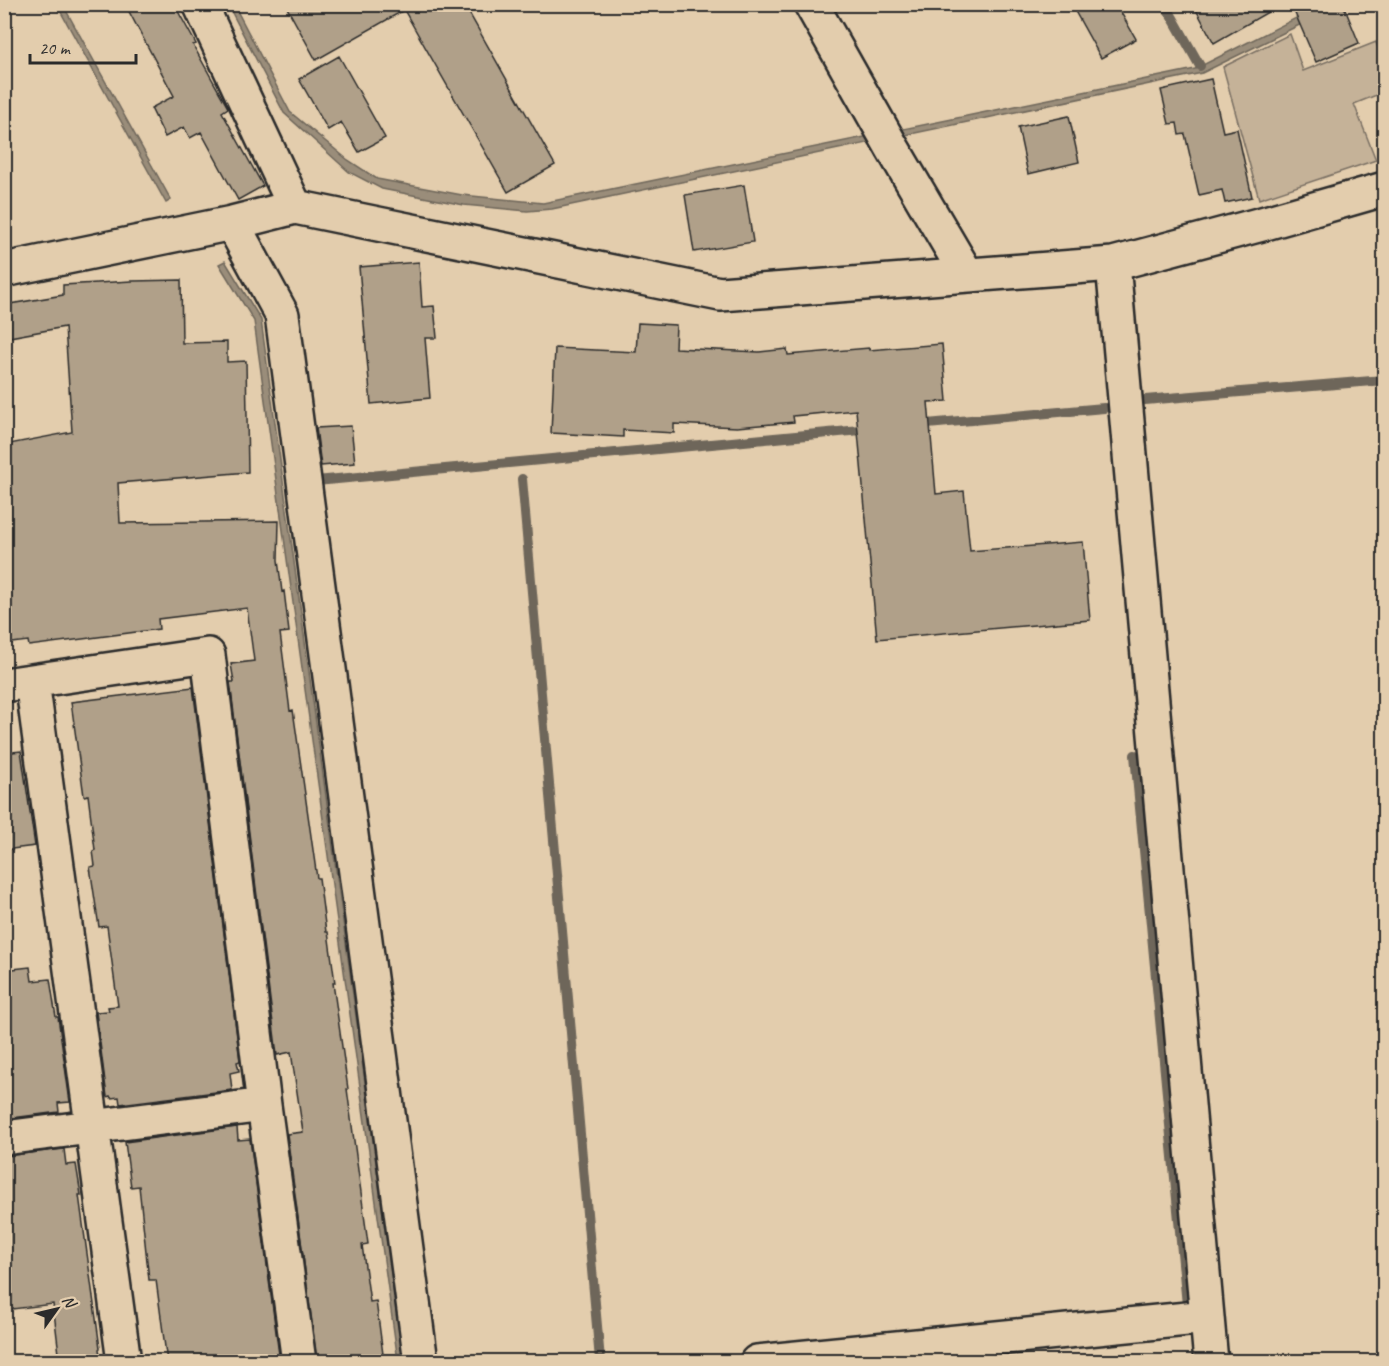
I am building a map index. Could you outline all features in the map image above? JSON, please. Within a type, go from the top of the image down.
[{"type":"street","points":[[200,4],[296,207]]},
{"type":"street","points":[[810,4],[967,275]]},
{"type":"street","points":[[4,270],[232,223],[296,207],[720,294],[1113,264],[1384,189]]},
{"type":"street","points":[[232,223],[282,315],[421,1362]]},
{"type":"street","points":[[1113,264],[1211,1362]]},
{"type":"street","points":[[124,1362],[93,1126],[18,683],[208,655],[264,1105],[299,1362]]},
{"type":"street","points":[[4,1138],[264,1105]]},
{"type":"street","points":[[757,1362],[1207,1317]]},
{"type":"shaded area","points":[[57,5],[63,5],[171,200],[166,203]]},
{"type":"shaded area","points":[[228,5],[234,5],[290,112],[348,160],[377,179],[462,195],[543,203],[1195,69],[1322,5],[1340,5],[1202,73],[552,209],[527,211],[464,205],[382,189],[349,172],[284,113]]},
{"type":"shaded area","points":[[1290,34],[1303,71],[1376,42],[1384,66],[1384,92],[1354,104],[1376,160],[1259,199],[1223,67]]},
{"type":"shaded area","points":[[225,261],[261,320],[403,1361],[398,1361],[254,321],[219,264]]},
{"type":"building","points":[[125,4],[174,4],[196,44],[193,45],[228,108],[222,112],[263,186],[238,200],[201,132],[190,138],[184,127],[165,137],[151,108],[174,96]]},
{"type":"building","points":[[285,4],[464,4],[555,165],[508,192],[404,10],[316,60]]},
{"type":"building","points":[[1071,4],[1116,4],[1136,39],[1101,58]]},
{"type":"building","points":[[1193,4],[1282,4],[1214,43]]},
{"type":"building","points":[[1291,4],[1343,4],[1359,43],[1316,62]]},
{"type":"building","points":[[339,56],[385,138],[359,152],[341,122],[328,130],[299,79]]},
{"type":"building","points":[[1211,79],[1223,132],[1237,129],[1252,197],[1225,203],[1222,190],[1199,195],[1185,134],[1179,135],[1177,123],[1169,124],[1161,90]]},
{"type":"building","points":[[1069,116],[1079,162],[1028,174],[1018,127]]},
{"type":"building","points":[[744,185],[753,242],[694,252],[685,195]]},
{"type":"building","points":[[419,262],[422,307],[434,306],[437,338],[425,338],[430,398],[371,404],[359,267]]},
{"type":"building","points":[[181,280],[182,343],[227,342],[227,362],[246,361],[248,472],[118,483],[120,523],[279,521],[278,560],[289,632],[280,633],[290,711],[293,710],[317,878],[319,878],[335,983],[333,983],[368,1244],[362,1245],[370,1302],[376,1301],[384,1362],[317,1362],[287,1134],[303,1132],[291,1052],[277,1055],[230,682],[234,682],[231,664],[254,661],[247,608],[158,619],[159,629],[29,646],[28,641],[4,644],[4,445],[72,432],[65,327],[4,338],[4,305],[63,295],[63,285]]},
{"type":"building","points":[[638,323],[676,325],[675,348],[759,352],[787,349],[788,355],[942,344],[947,401],[928,402],[936,494],[964,491],[970,551],[1083,542],[1090,620],[877,639],[856,410],[793,416],[794,422],[737,427],[674,424],[674,433],[623,430],[623,437],[551,433],[555,348],[636,352]]},
{"type":"building","points":[[351,426],[355,463],[321,466],[316,428]]},
{"type":"building","points":[[193,687],[240,1061],[237,1062],[239,1071],[230,1073],[232,1090],[120,1104],[119,1097],[107,1097],[96,1012],[109,1011],[108,1007],[118,1006],[107,926],[99,927],[90,867],[95,866],[93,851],[95,850],[88,795],[84,796],[71,702]]},
{"type":"building","points":[[21,751],[35,846],[4,850],[4,753]]},
{"type":"building","points":[[30,967],[32,981],[50,979],[70,1102],[58,1103],[59,1112],[4,1119],[4,1076],[8,1075],[4,1049],[4,970]]},
{"type":"building","points":[[237,1127],[238,1140],[250,1139],[280,1362],[167,1362],[156,1280],[149,1280],[139,1186],[131,1187],[125,1142]]},
{"type":"building","points":[[64,1149],[66,1165],[76,1164],[101,1362],[60,1362],[53,1304],[4,1310],[4,1156]]},
{"type":"waterway","points":[[1165,4],[1200,66]]},
{"type":"waterway","points":[[1145,400],[1384,380]]},
{"type":"waterway","points":[[916,425],[1104,408]]},
{"type":"waterway","points":[[316,481],[871,429]]},
{"type":"waterway","points":[[522,479],[600,1360]]},
{"type":"waterway","points":[[1135,755],[1187,1305]]}]
